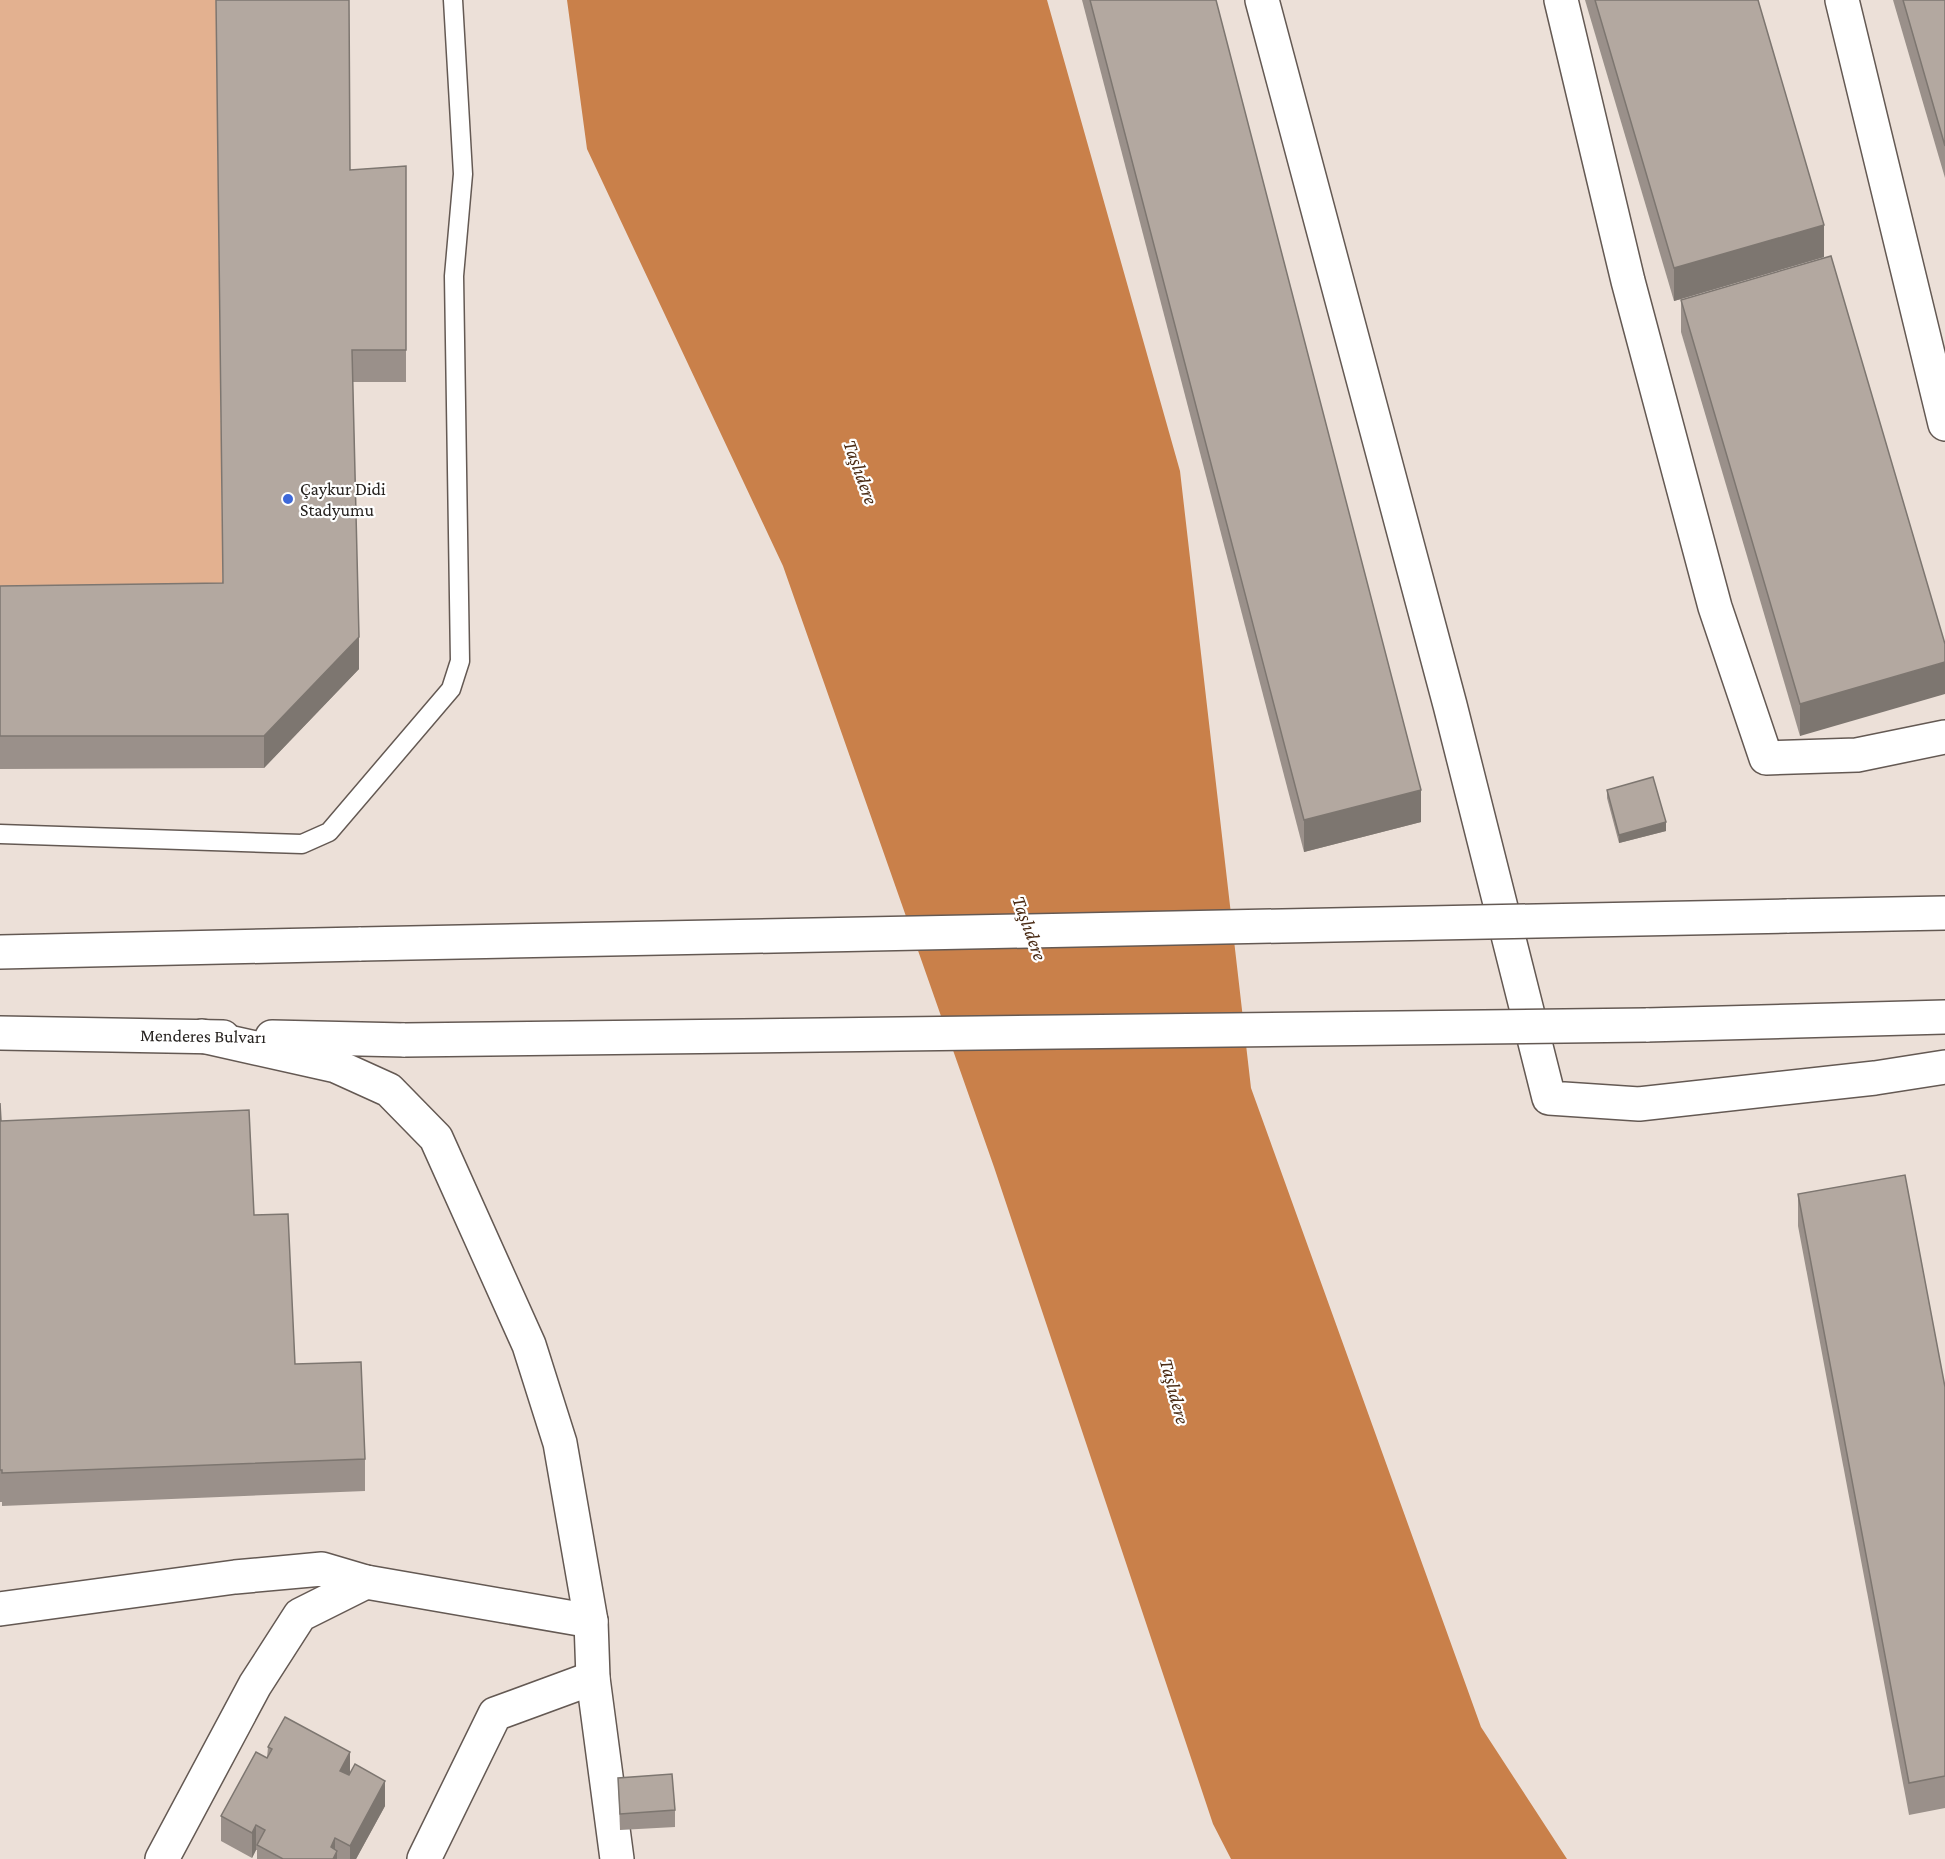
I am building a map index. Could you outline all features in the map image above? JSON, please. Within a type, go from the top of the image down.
[{"type":"street","points":[[1262,0],[1450,705],[1549,1098],[1639,1104],[1875,1078],[1945,1067]]},
{"type":"street","points":[[1561,0],[1628,281],[1715,607],[1766,758],[1857,755],[1945,737]]},
{"type":"street","points":[[1842,0],[1945,424]]},
{"type":"street","points":[[0,952],[1945,913]]},
{"type":"street","name":"Menderes Bulvarı","points":[[0,1033],[405,1040],[1646,1025],[1945,1017]]},
{"type":"street","points":[[202,1036],[336,1066],[389,1090],[436,1138],[529,1345],[560,1443],[591,1621],[593,1678],[617,1859]]},
{"type":"street","points":[[0,1609],[235,1577],[322,1569],[366,1582],[591,1621]]},
{"type":"street","points":[[162,1859],[255,1685],[300,1615],[366,1582]]},
{"type":"street","points":[[424,1859],[495,1714],[593,1678]]},
{"type":"lane","points":[[0,834],[302,844],[330,832],[451,689],[460,661],[454,276],[463,174],[453,0]]},
{"type":"shaded area","points":[[0,0],[216,0],[223,615],[0,619]]},
{"type":"water","name":"Taşlıdere","points":[[567,0],[1047,0],[1180,471],[1251,1088],[1481,1727],[1567,1859],[1231,1859],[1213,1824],[994,1167],[783,566],[587,149]]},
{"type":"building","name":"Çaykur Didi Stadyumu","points":[[216,0],[349,0],[350,170],[406,166],[406,350],[352,350],[359,637],[264,736],[0,736],[0,586],[223,583]]},
{"type":"building","points":[[1090,0],[1216,0],[1421,790],[1304,820]]},
{"type":"building","points":[[1595,0],[1758,0],[1824,225],[1674,268]]},
{"type":"building","points":[[1903,0],[1945,0],[1945,146]]},
{"type":"building","points":[[1831,256],[1945,644],[1945,662],[1800,704],[1681,300]]},
{"type":"building","points":[[1653,777],[1666,822],[1619,835],[1607,790]]},
{"type":"building","points":[[0,1103],[1,1121],[249,1110],[254,1215],[288,1214],[295,1364],[361,1362],[365,1459],[2,1473],[0,1470]]},
{"type":"building","points":[[1905,1175],[1945,1387],[1945,1776],[1909,1783],[1798,1194]]},
{"type":"building","points":[[285,1717],[350,1752],[340,1771],[349,1775],[355,1764],[385,1781],[350,1846],[335,1838],[331,1847],[337,1851],[333,1859],[283,1859],[257,1845],[265,1830],[256,1825],[252,1833],[221,1816],[256,1752],[267,1758],[272,1749],[268,1747]]},
{"type":"building","points":[[672,1774],[675,1810],[620,1814],[618,1778]]},
{"type":"place","name":"Çaykur Didi Stadyumu","points":[[288,499]]}]
